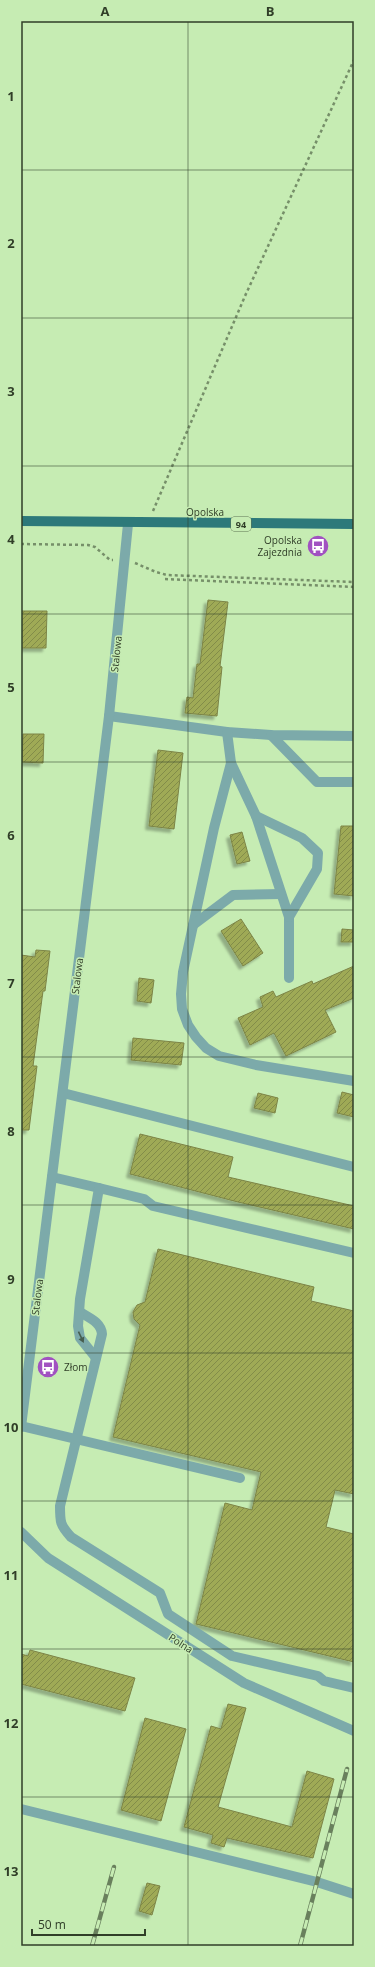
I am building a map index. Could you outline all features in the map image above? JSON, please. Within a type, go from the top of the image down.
[{"type":"main road","name":"94","points":[[21,521],[128,524]]},
{"type":"main road","name":"Opolska","points":[[128,524],[354,524]]},
{"type":"street","name":"Stalowa","points":[[21,1427],[109,716],[128,524]]},
{"type":"street","points":[[109,716],[228,732],[271,735],[354,736]]},
{"type":"street","points":[[228,732],[231,763],[256,816],[289,917],[289,978]]},
{"type":"street","points":[[271,735],[317,782],[354,782]]},
{"type":"street","points":[[231,763],[214,828],[180,994],[182,1009],[188,1025],[206,1048],[219,1056],[354,1081]]},
{"type":"street","points":[[256,816],[302,838],[318,853],[317,869],[289,917]]},
{"type":"street","points":[[193,925],[233,896],[281,894]]},
{"type":"street","points":[[63,1093],[354,1168]]},
{"type":"street","points":[[52,1177],[144,1198],[153,1206],[354,1253]]},
{"type":"street","points":[[96,1356],[80,1338],[78,1326],[80,1299],[99,1188]]},
{"type":"street","points":[[80,1312],[102,1328],[102,1334],[78,1440],[60,1506],[60,1524],[71,1537],[160,1593],[165,1608],[172,1618],[232,1656],[318,1676],[324,1681],[354,1688]]},
{"type":"street","points":[[21,1427],[240,1478]]},
{"type":"street","name":"Polna","points":[[21,1532],[48,1558],[244,1683],[354,1731]]},
{"type":"street","points":[[21,1809],[317,1882],[354,1894]]},
{"type":"path","points":[[148,524],[242,303],[354,60]]},
{"type":"path","points":[[21,544],[88,545],[95,547],[110,560],[112,560]]},
{"type":"path","points":[[140,563],[156,572],[167,575],[354,582]]},
{"type":"path","points":[[165,579],[354,587]]},
{"type":"building","points":[[208,600],[228,602],[220,666],[222,667],[217,716],[185,713],[187,697],[193,698],[197,664],[200,664]]},
{"type":"building","points":[[21,611],[47,611],[46,648],[21,648]]},
{"type":"building","points":[[23,734],[44,734],[43,763],[22,762]]},
{"type":"building","points":[[158,750],[183,753],[174,829],[149,826]]},
{"type":"building","points":[[341,826],[354,826],[354,896],[334,894]]},
{"type":"building","points":[[242,832],[250,861],[237,864],[230,835]]},
{"type":"building","points":[[241,919],[263,953],[243,966],[221,931]]},
{"type":"building","points":[[342,929],[354,930],[354,942],[341,942]]},
{"type":"building","points":[[36,950],[50,951],[33,1066],[37,1066],[29,1130],[21,1130],[21,955],[35,957]]},
{"type":"building","points":[[354,966],[354,998],[325,1010],[336,1032],[286,1056],[274,1033],[250,1045],[238,1018],[263,1007],[260,997],[273,991],[276,997],[312,981],[313,984]]},
{"type":"building","points":[[139,978],[154,980],[151,1003],[137,1001]]},
{"type":"building","points":[[133,1038],[184,1043],[181,1065],[131,1060]]},
{"type":"building","points":[[342,1092],[354,1095],[354,1117],[337,1113]]},
{"type":"building","points":[[258,1093],[278,1098],[275,1113],[254,1108]]},
{"type":"building","points":[[140,1134],[233,1157],[228,1177],[354,1206],[354,1229],[238,1202],[130,1174]]},
{"type":"building","points":[[158,1249],[314,1287],[311,1301],[354,1311],[354,1494],[335,1490],[326,1527],[354,1534],[354,1662],[196,1624],[225,1503],[252,1510],[261,1472],[113,1437],[140,1325],[134,1319],[133,1312],[137,1305],[145,1302]]},
{"type":"building","points":[[30,1650],[135,1678],[125,1711],[21,1684],[21,1654],[28,1656]]},
{"type":"building","points":[[228,1704],[246,1708],[218,1807],[292,1827],[307,1771],[334,1779],[313,1858],[227,1838],[224,1847],[211,1843],[213,1835],[184,1827],[211,1726],[221,1729]]},
{"type":"building","points":[[145,1718],[186,1729],[161,1821],[121,1810]]},
{"type":"building","points":[[147,1883],[160,1886],[152,1915],[139,1911]]},
{"type":"railway","points":[[300,1946],[347,1769]]},
{"type":"railway","points":[[92,1946],[114,1867]]},
{"type":"place","name":"Opolska Zajezdnia","points":[[318,546]]},
{"type":"place","name":"Złom","points":[[48,1367]]}]
